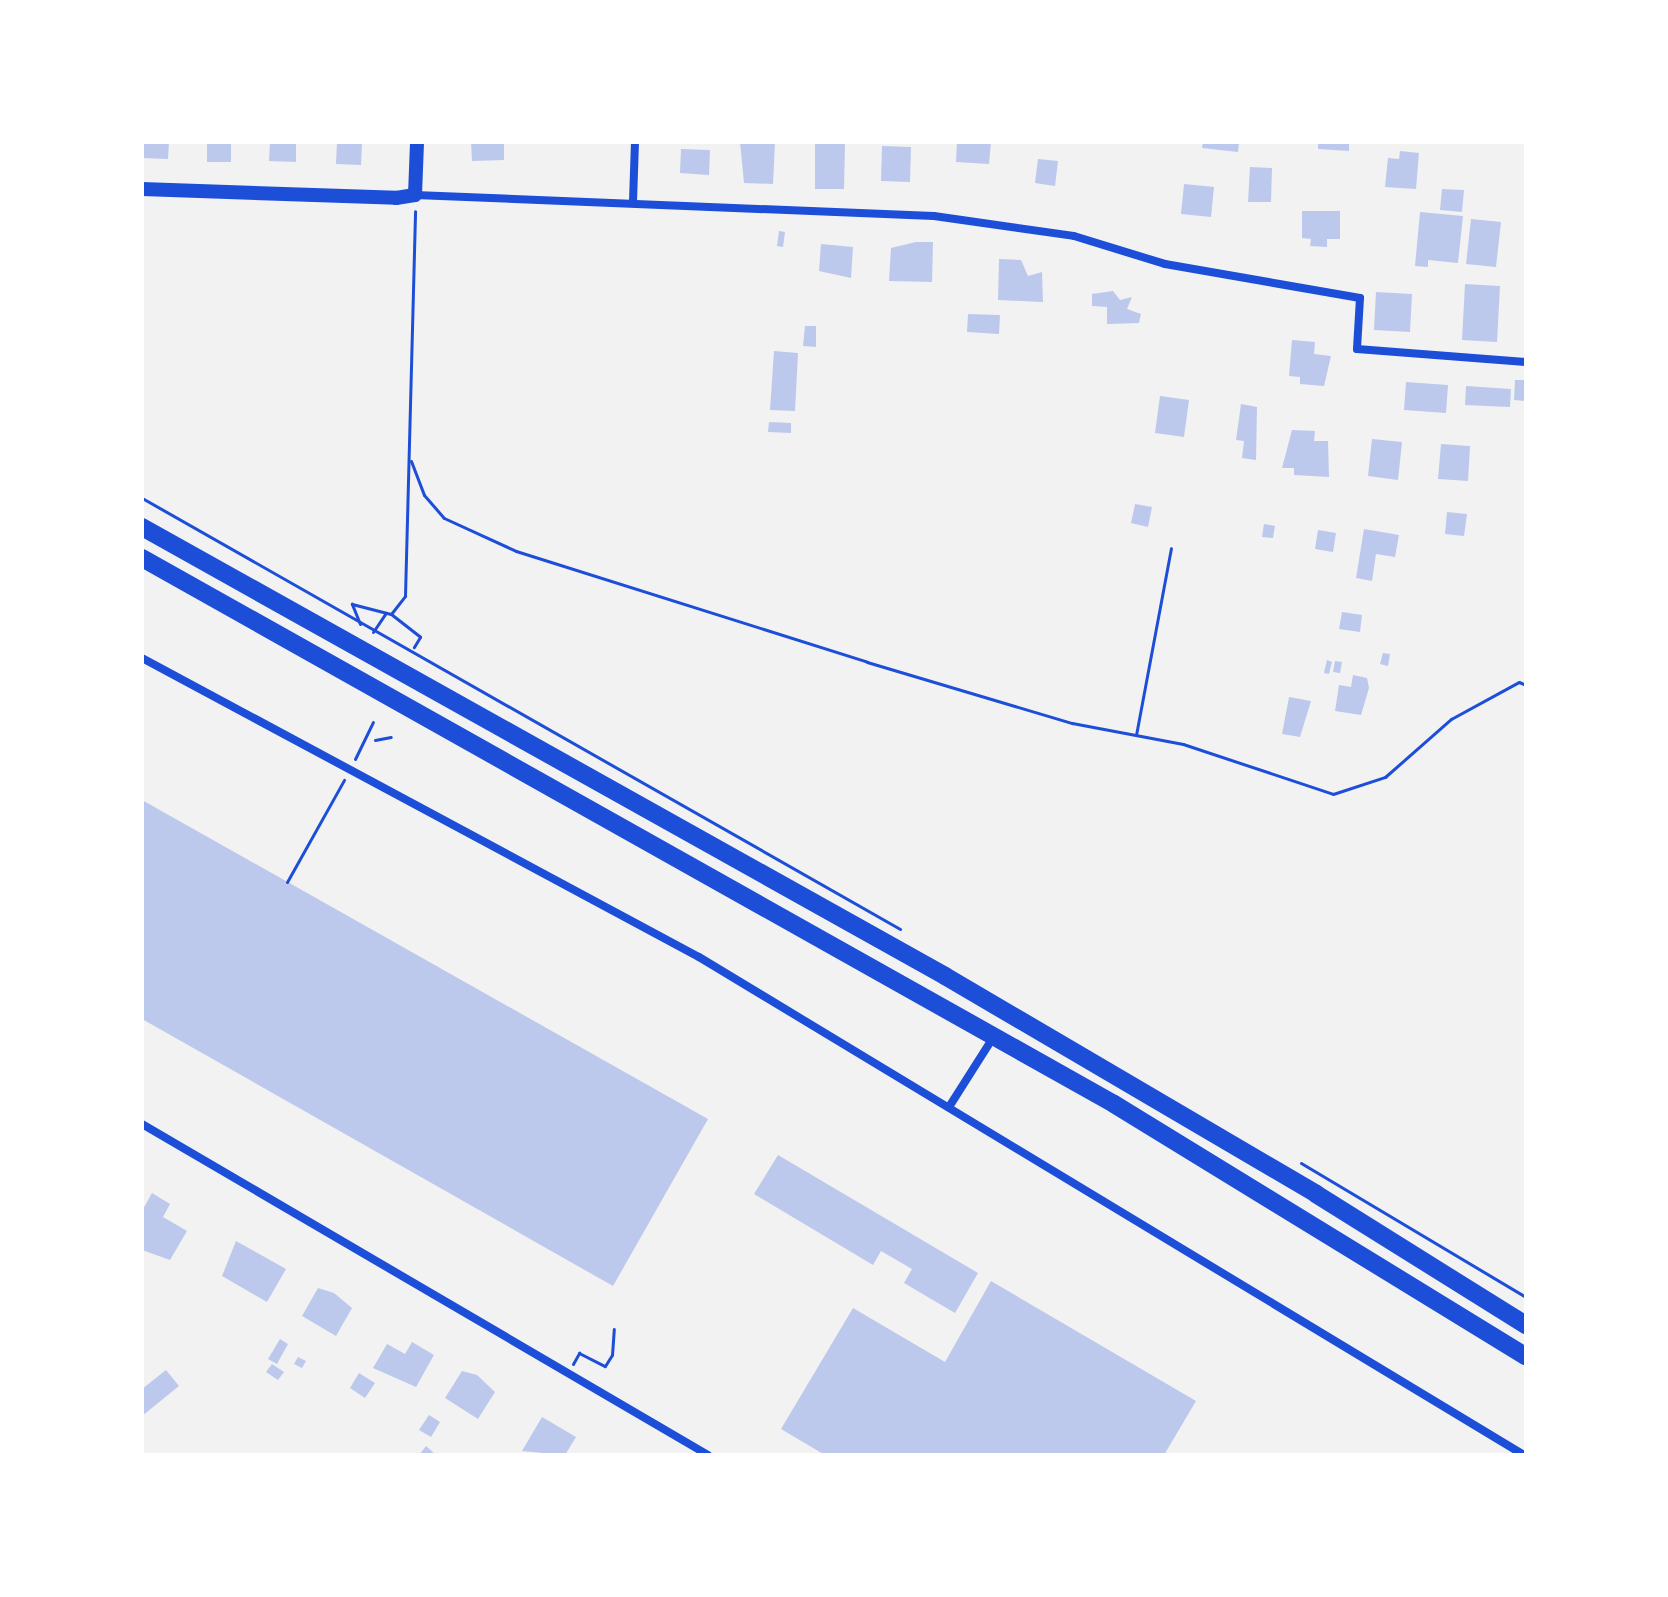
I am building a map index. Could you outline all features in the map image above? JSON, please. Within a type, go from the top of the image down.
[{"type":"highway","points":[[142,527],[958,984],[1316,1194],[1526,1325]]},
{"type":"highway","points":[[142,558],[995,1035],[1526,1356]]},
{"type":"street","points":[[415,195],[417,142]]},
{"type":"street","points":[[633,202],[635,142]]},
{"type":"street","points":[[142,189],[361,199],[415,195],[633,202],[934,216],[1074,236],[1165,264],[1360,298],[1357,349],[1526,362]]},
{"type":"street","points":[[142,658],[699,957],[1524,1455]]},
{"type":"street","points":[[949,1107],[995,1035]]},
{"type":"street","points":[[142,1124],[708,1455]]},
{"type":"path","points":[[373,632],[405,596],[411,461],[415,195]]},
{"type":"path","points":[[411,461],[424,495],[444,518],[516,551],[1072,723],[1183,744],[1333,794],[1385,777],[1451,719],[1519,682],[1526,685]]},
{"type":"path","points":[[142,498],[402,648]]},
{"type":"path","points":[[1136,735],[1171,548]]},
{"type":"path","points":[[360,626],[352,604],[388,614],[420,637],[414,647]]},
{"type":"path","points":[[287,882],[373,722]]},
{"type":"path","points":[[375,740],[391,737]]},
{"type":"path","points":[[568,1373],[579,1353],[605,1366],[612,1355],[614,1329]]},
{"type":"building","points":[[142,142],[169,142],[168,159],[142,158]]},
{"type":"building","points":[[207,142],[231,142],[231,162],[207,162]]},
{"type":"building","points":[[270,142],[296,142],[296,162],[269,161]]},
{"type":"building","points":[[337,142],[362,143],[361,165],[336,164]]},
{"type":"building","points":[[471,142],[504,142],[504,160],[472,161]]},
{"type":"building","points":[[740,142],[775,142],[773,184],[744,183]]},
{"type":"building","points":[[957,142],[991,142],[989,164],[956,162]]},
{"type":"building","points":[[1203,142],[1239,142],[1238,152],[1202,148]]},
{"type":"building","points":[[1318,142],[1349,142],[1349,151],[1318,149]]},
{"type":"building","points":[[815,144],[845,144],[844,189],[815,189]]},
{"type":"building","points":[[882,146],[911,147],[910,182],[881,181]]},
{"type":"building","points":[[681,149],[710,150],[709,175],[680,173]]},
{"type":"building","points":[[1400,151],[1419,153],[1416,189],[1385,187],[1388,158],[1399,159]]},
{"type":"building","points":[[1038,159],[1058,161],[1055,186],[1035,183]]},
{"type":"building","points":[[1250,167],[1272,168],[1271,202],[1248,202]]},
{"type":"building","points":[[1184,184],[1214,187],[1211,217],[1181,214]]},
{"type":"building","points":[[1442,189],[1464,190],[1462,212],[1440,210]]},
{"type":"building","points":[[1302,211],[1340,211],[1340,239],[1327,239],[1327,247],[1310,246],[1311,239],[1302,238]]},
{"type":"building","points":[[1420,212],[1463,216],[1458,263],[1428,260],[1428,267],[1415,266]]},
{"type":"building","points":[[1471,219],[1501,222],[1496,267],[1466,264]]},
{"type":"building","points":[[779,231],[785,232],[783,247],[777,246]]},
{"type":"building","points":[[916,242],[933,242],[932,282],[889,281],[891,248]]},
{"type":"building","points":[[821,244],[853,247],[851,278],[819,271]]},
{"type":"building","points":[[999,259],[1021,260],[1028,276],[1042,272],[1043,302],[998,300]]},
{"type":"building","points":[[1465,284],[1500,286],[1497,342],[1462,340]]},
{"type":"building","points":[[1113,291],[1120,300],[1132,297],[1127,309],[1141,314],[1139,323],[1107,324],[1107,307],[1092,306],[1092,294]]},
{"type":"building","points":[[1376,292],[1412,294],[1410,332],[1374,330]]},
{"type":"building","points":[[968,314],[1000,315],[999,334],[967,332]]},
{"type":"building","points":[[805,326],[816,326],[816,347],[803,346]]},
{"type":"building","points":[[1292,340],[1315,342],[1314,354],[1331,356],[1324,386],[1300,384],[1300,377],[1289,376]]},
{"type":"building","points":[[774,351],[798,353],[795,411],[770,410]]},
{"type":"building","points":[[1515,380],[1526,380],[1526,401],[1514,400]]},
{"type":"building","points":[[1406,382],[1448,385],[1446,413],[1404,410]]},
{"type":"building","points":[[1466,386],[1511,389],[1510,407],[1465,405]]},
{"type":"building","points":[[1160,396],[1189,400],[1184,437],[1155,433]]},
{"type":"building","points":[[1241,404],[1257,407],[1256,460],[1242,458],[1244,441],[1236,440]]},
{"type":"building","points":[[769,422],[791,423],[791,433],[768,432]]},
{"type":"building","points":[[1292,430],[1315,431],[1314,441],[1328,441],[1329,477],[1294,475],[1294,468],[1282,468]]},
{"type":"building","points":[[1372,439],[1402,442],[1398,480],[1368,476]]},
{"type":"building","points":[[1441,444],[1470,446],[1468,481],[1438,479]]},
{"type":"building","points":[[1135,504],[1152,507],[1148,527],[1131,523]]},
{"type":"building","points":[[1447,512],[1467,514],[1464,536],[1445,534]]},
{"type":"building","points":[[1264,524],[1275,526],[1273,538],[1262,537]]},
{"type":"building","points":[[1364,529],[1399,535],[1395,557],[1376,554],[1372,581],[1356,578]]},
{"type":"building","points":[[1318,530],[1336,533],[1333,552],[1315,549]]},
{"type":"building","points":[[1342,612],[1362,615],[1360,632],[1339,629]]},
{"type":"building","points":[[1383,653],[1390,654],[1388,666],[1380,664]]},
{"type":"building","points":[[1327,660],[1332,662],[1329,674],[1324,673]]},
{"type":"building","points":[[1335,661],[1342,662],[1340,673],[1333,672]]},
{"type":"building","points":[[1353,675],[1367,678],[1369,688],[1361,715],[1335,711],[1339,685],[1351,687]]},
{"type":"building","points":[[1289,697],[1311,701],[1300,737],[1282,734]]},
{"type":"building","points":[[142,800],[708,1119],[613,1286],[142,1019]]},
{"type":"building","points":[[778,1155],[978,1273],[955,1313],[904,1283],[912,1269],[881,1251],[873,1265],[754,1194]]},
{"type":"building","points":[[152,1193],[170,1204],[163,1217],[187,1231],[170,1260],[142,1250],[142,1211]]},
{"type":"building","points":[[236,1241],[286,1269],[267,1302],[222,1276]]},
{"type":"building","points":[[991,1281],[1196,1401],[1164,1455],[825,1455],[781,1429],[853,1308],[945,1362]]},
{"type":"building","points":[[318,1288],[334,1293],[352,1308],[336,1336],[302,1316]]},
{"type":"building","points":[[280,1339],[288,1344],[277,1364],[268,1359]]},
{"type":"building","points":[[412,1342],[434,1355],[416,1387],[373,1368],[387,1344],[405,1354]]},
{"type":"building","points":[[298,1357],[306,1361],[302,1368],[294,1364]]},
{"type":"building","points":[[272,1364],[284,1372],[278,1380],[266,1372]]},
{"type":"building","points":[[166,1370],[179,1386],[142,1416],[142,1389]]},
{"type":"building","points":[[462,1371],[477,1375],[495,1392],[478,1419],[445,1398]]},
{"type":"building","points":[[359,1373],[375,1383],[365,1398],[350,1388]]},
{"type":"building","points":[[429,1415],[440,1422],[431,1437],[419,1430]]},
{"type":"building","points":[[542,1417],[576,1437],[565,1455],[522,1451]]},
{"type":"building","points":[[426,1446],[436,1455],[419,1455]]}]
